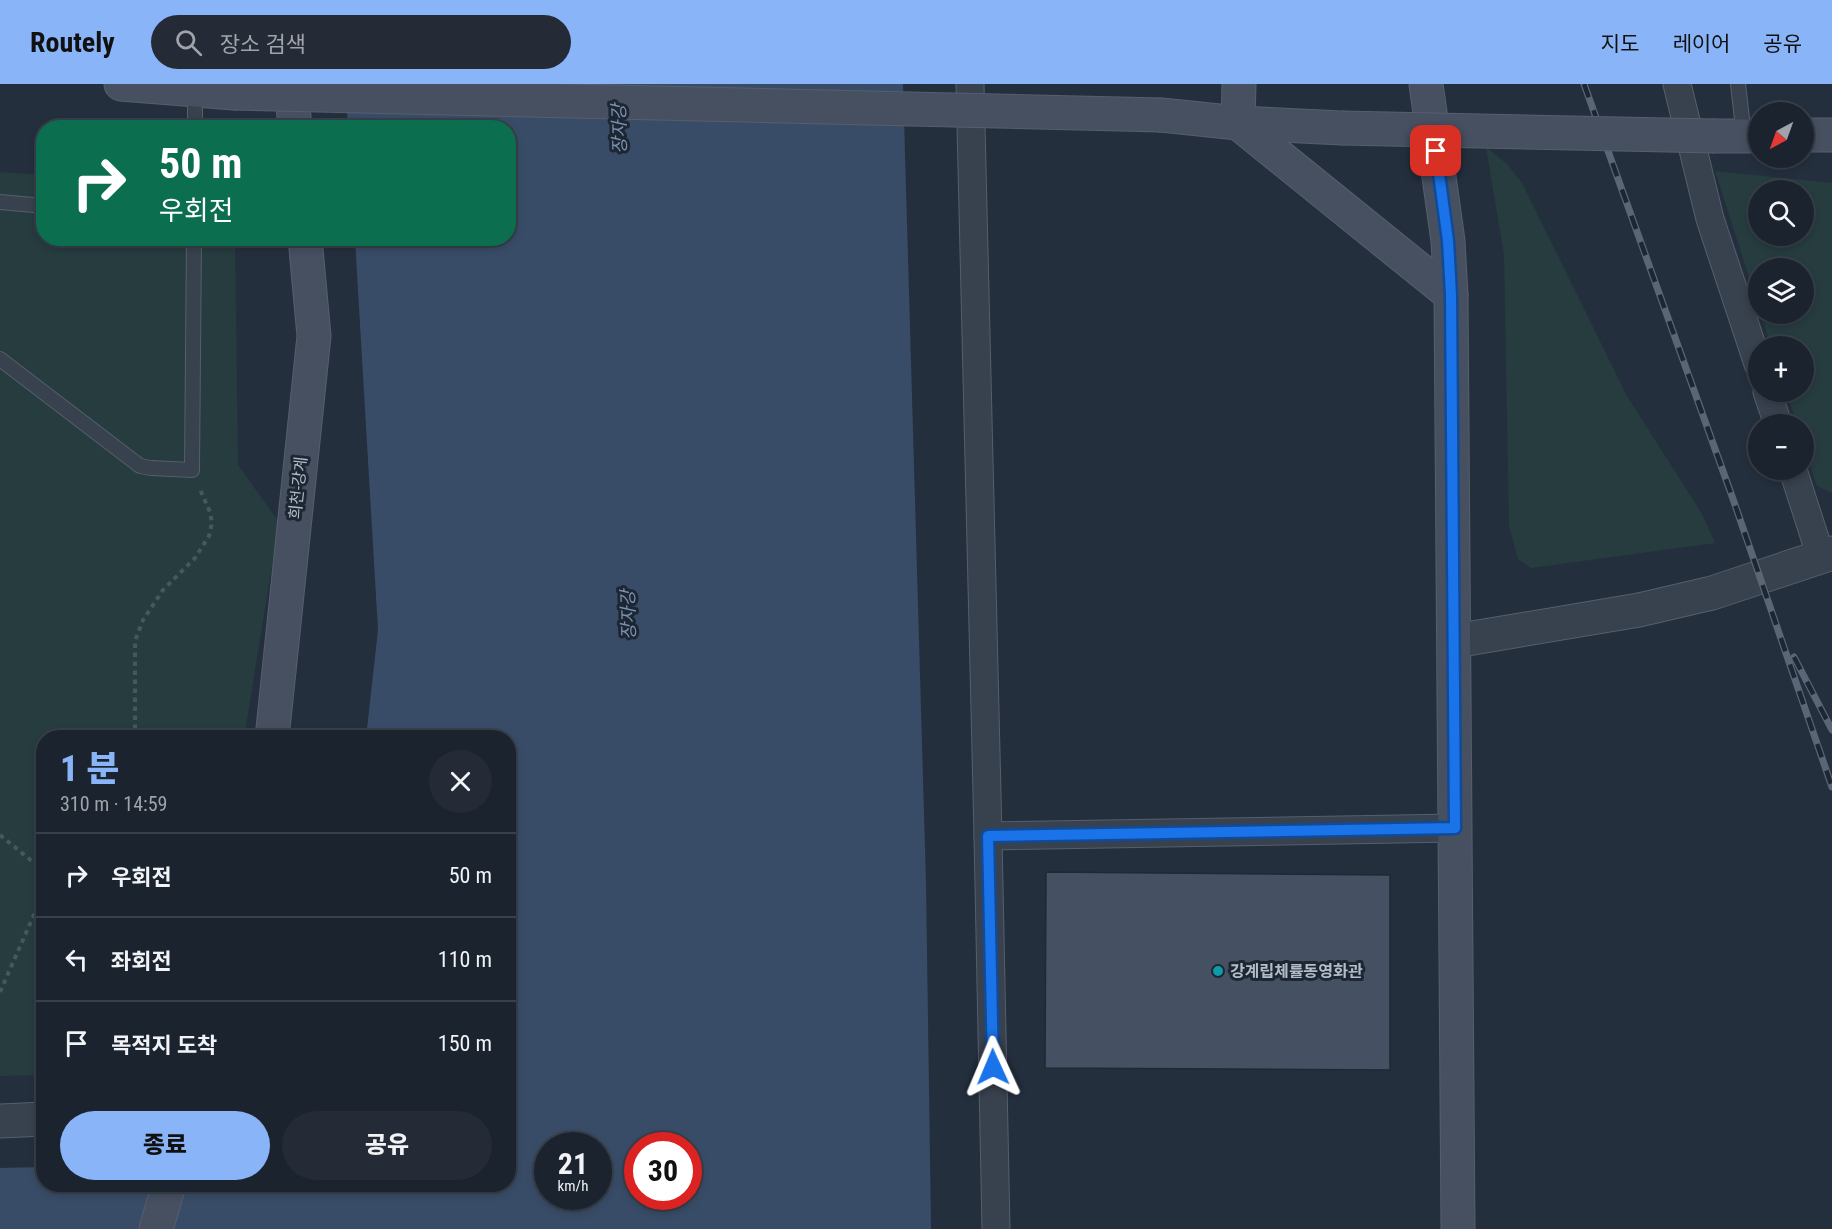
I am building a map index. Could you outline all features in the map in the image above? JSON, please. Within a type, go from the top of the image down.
[{"type":"main road","points":[[121,84],[195,88],[234,93],[1161,115],[1238,123],[1342,128],[1739,136]]},
{"type":"main road","points":[[291,84],[294,120]]},
{"type":"main road","points":[[1238,123],[1239,84]]},
{"type":"main road","points":[[1426,84],[1448,241],[1451,295],[1458,1229]]},
{"type":"main road","points":[[1238,123],[1451,295]]},
{"type":"main road","points":[[1814,135],[1832,135]]},
{"type":"main road","name":"희천-강계","points":[[273,730],[314,336],[306,246]]},
{"type":"main road","points":[[156,1229],[167,1192]]},
{"type":"street","points":[[969,84],[996,1229]]},
{"type":"street","points":[[1677,84],[1710,219],[1749,336]]},
{"type":"street","points":[[1455,640],[1650,608],[1712,593],[1827,555],[1797,480]]},
{"type":"street","points":[[988,836],[1455,828]]},
{"type":"street","points":[[0,1121],[36,1119]]},
{"type":"lane","points":[[1738,84],[1739,136]]},
{"type":"lane","points":[[195,88],[195,120]]},
{"type":"lane","points":[[0,202],[36,205]]},
{"type":"lane","points":[[0,359],[140,466],[192,470],[194,246]]},
{"type":"path","points":[[135,730],[135,641],[148,612],[163,590],[195,558],[209,536],[212,523],[210,512],[192,470]]},
{"type":"path","points":[[0,835],[36,864]]},
{"type":"path","points":[[0,992],[36,910]]},
{"type":"green space","points":[[1486,147],[1507,164],[1522,183],[1627,396],[1702,514],[1715,543],[1531,568],[1518,559],[1509,526],[1504,254]]},
{"type":"green space","points":[[1715,171],[1803,180],[1748,180],[1748,246],[1814,246],[1814,181],[1832,183],[1832,493],[1817,486],[1814,477],[1814,414],[1794,414],[1789,402],[1814,402],[1814,336],[1768,336],[1764,324],[1814,324],[1814,258],[1748,258],[1748,274]]},
{"type":"green space","points":[[0,172],[36,175],[36,246],[235,246],[238,465],[279,522],[245,730],[36,730],[36,1075],[0,1076]]},
{"type":"water","name":"장자강","points":[[345,84],[903,84],[926,883],[931,1229],[0,1229],[0,1168],[36,1167],[36,1192],[516,1192],[516,730],[367,730],[378,630],[355,246],[516,246],[516,120],[348,120]]},
{"type":"building","name":"강계립체률동영화관","points":[[1046,872],[1390,875],[1390,1070],[1045,1068]]},
{"type":"railway","points":[[1584,84],[1733,499],[1832,787]]},
{"type":"railway","points":[[1794,657],[1832,730]]},
{"type":"place","name":"강계립체률동영화관","points":[[1218,971]]},
{"type":"route","points":[[993,1067],[988,836],[1455,828],[1451,295],[1448,241],[1436,151]]}]
